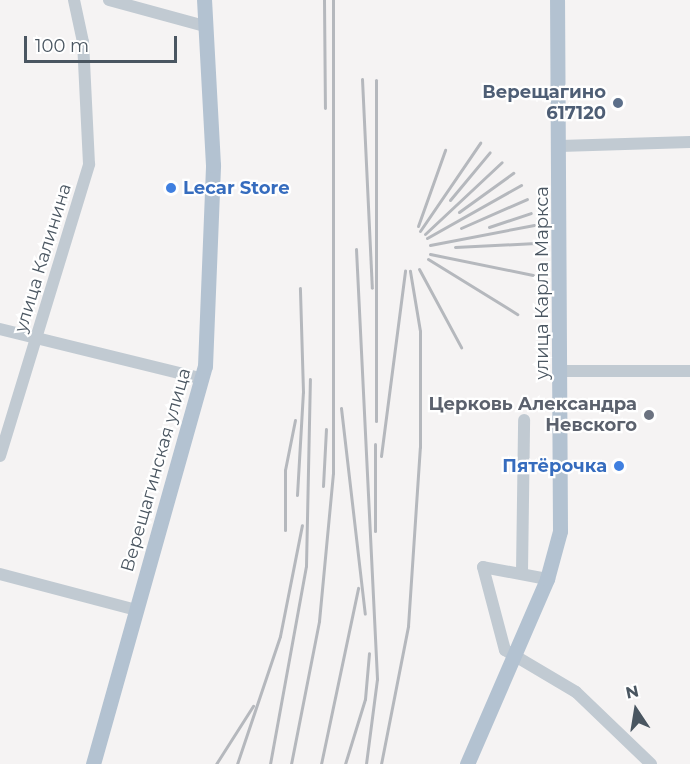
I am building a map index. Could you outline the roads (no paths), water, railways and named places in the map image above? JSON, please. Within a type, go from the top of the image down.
[{"type":"main road","name":"Верещагинская улица","points":[[93,764],[203,378],[213,242],[204,0]]},
{"type":"main road","name":"улица Карла Маркса","points":[[467,764],[547,579],[562,513],[557,0]]},
{"type":"street","name":"улица Калинина","points":[[0,456],[87,172],[83,42],[74,0]]},
{"type":"street","points":[[110,0],[205,26]]},
{"type":"street","points":[[560,146],[690,142]]},
{"type":"street","points":[[0,329],[203,378]]},
{"type":"street","points":[[562,370],[690,371]]},
{"type":"street","points":[[522,572],[524,420]]},
{"type":"street","points":[[547,579],[522,572],[483,567],[501,640],[513,658],[576,692],[651,764]]},
{"type":"street","points":[[0,574],[136,610]]},
{"type":"railway","points":[[324,0],[325,108]]},
{"type":"railway","points":[[291,764],[319,621],[333,473],[333,0]]},
{"type":"railway","points":[[362,79],[372,288]]},
{"type":"railway","points":[[376,80],[376,421]]},
{"type":"railway","points":[[420,231],[480,143]]},
{"type":"railway","points":[[418,226],[445,150]]},
{"type":"railway","points":[[450,200],[490,152]]},
{"type":"railway","points":[[425,234],[502,162]]},
{"type":"railway","points":[[459,212],[513,173]]},
{"type":"railway","points":[[427,238],[521,185]]},
{"type":"railway","points":[[461,228],[527,199]]},
{"type":"railway","points":[[489,227],[531,213]]},
{"type":"railway","points":[[430,245],[534,225]]},
{"type":"railway","points":[[455,247],[536,243]]},
{"type":"railway","points":[[356,249],[377,679],[366,764]]},
{"type":"railway","points":[[430,254],[533,275]]},
{"type":"railway","points":[[428,259],[517,314]]},
{"type":"railway","points":[[419,269],[461,347]]},
{"type":"railway","points":[[381,456],[405,271]]},
{"type":"railway","points":[[381,764],[408,626],[420,447],[420,331],[410,271]]},
{"type":"railway","points":[[297,495],[303,392],[300,288]]},
{"type":"railway","points":[[270,764],[306,566],[310,379]]},
{"type":"railway","points":[[341,408],[365,614]]},
{"type":"railway","points":[[285,530],[285,470],[295,420]]},
{"type":"railway","points":[[323,486],[326,429]]},
{"type":"railway","points":[[375,444],[375,531]]},
{"type":"railway","points":[[237,764],[280,636],[302,525]]},
{"type":"railway","points":[[321,764],[358,588]]},
{"type":"railway","points":[[345,764],[365,699],[369,653]]},
{"type":"railway","points":[[216,764],[253,706]]},
{"type":"place","name":"Верещагино 617120","points":[[618,103]]},
{"type":"place","name":"Lecar Store","points":[[171,188]]},
{"type":"place","name":"Церковь Александра Невского","points":[[649,415]]},
{"type":"place","name":"Пятёрочка","points":[[619,466]]}]
